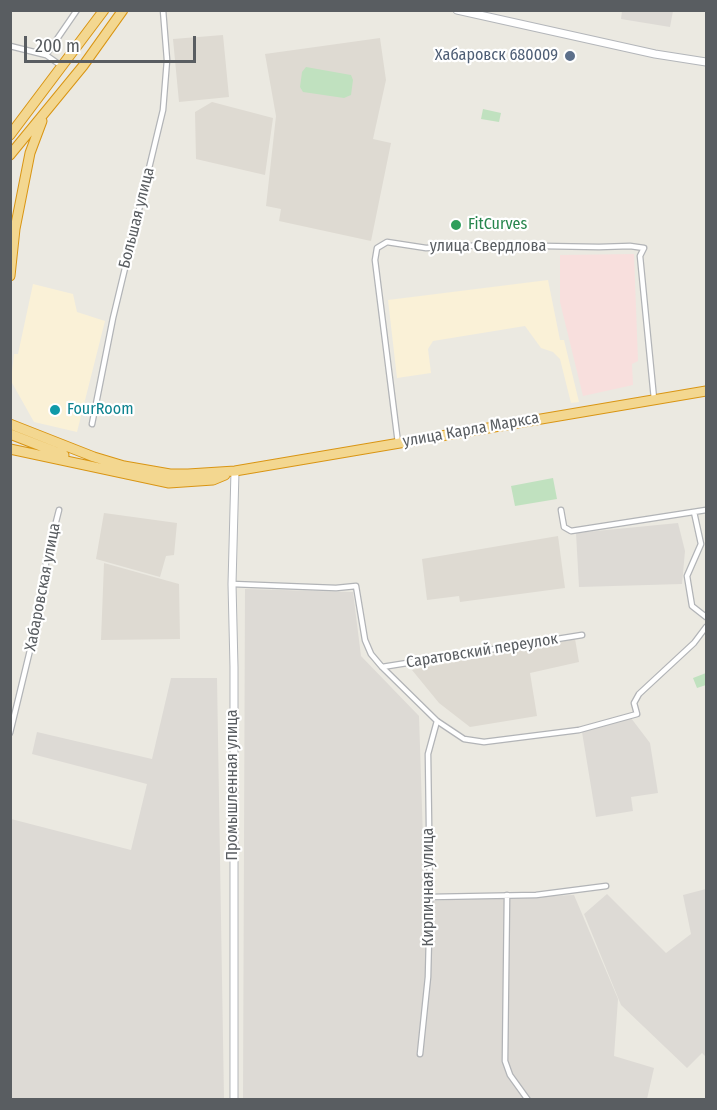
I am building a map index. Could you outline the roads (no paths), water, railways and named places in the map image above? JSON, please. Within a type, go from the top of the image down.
[{"type":"highway","points":[[10,134],[104,10]]},
{"type":"highway","points":[[10,154],[49,109],[123,11]]},
{"type":"highway","points":[[10,276],[15,229],[30,153],[34,139],[49,109]]},
{"type":"highway","name":"улица Карла Маркса","points":[[10,424],[94,457],[146,471],[170,474],[235,471],[706,393]]},
{"type":"highway","points":[[10,419],[28,431]]},
{"type":"highway","points":[[10,434],[92,465]]},
{"type":"highway","points":[[10,449],[92,465]]},
{"type":"highway","name":"улица Карла Маркса","points":[[92,465],[169,483],[213,480],[235,471]]},
{"type":"street","points":[[46,55],[77,10]]},
{"type":"street","name":"Большая улица","points":[[92,424],[113,318],[163,110],[167,60],[163,10]]},
{"type":"street","points":[[457,10],[655,54],[706,62]]},
{"type":"street","points":[[10,46],[46,55],[63,67]]},
{"type":"street","name":"улица Свердлова","points":[[398,443],[375,260],[377,248],[387,242],[426,248],[488,245],[644,248],[639,256],[654,400]]},
{"type":"street","name":"Промышленная улица","points":[[234,1100],[232,584],[235,471]]},
{"type":"street","name":"Хабаровская улица","points":[[10,733],[43,594],[46,561],[58,510]]},
{"type":"street","points":[[561,510],[564,527],[571,531],[706,510]]},
{"type":"street","points":[[694,512],[704,545],[687,576],[692,606],[706,617]]},
{"type":"street","points":[[232,584],[336,588],[356,586],[365,640],[382,667],[437,721],[464,739],[484,742],[579,730],[637,714],[634,703],[639,694],[694,643],[706,627]]},
{"type":"street","name":"Саратовский переулок","points":[[382,667],[582,635]]},
{"type":"street","name":"Кирпичная улица","points":[[420,1054],[428,977],[430,897],[428,754],[437,721]]},
{"type":"street","points":[[430,897],[536,895],[606,886]]},
{"type":"street","points":[[507,896],[505,1061],[510,1075],[528,1100]]},
{"type":"place","name":"Хабаровск 680009","points":[[570,56]]},
{"type":"place","name":"FitCurves","points":[[456,225]]},
{"type":"place","name":"FourRoom","points":[[55,410]]}]
